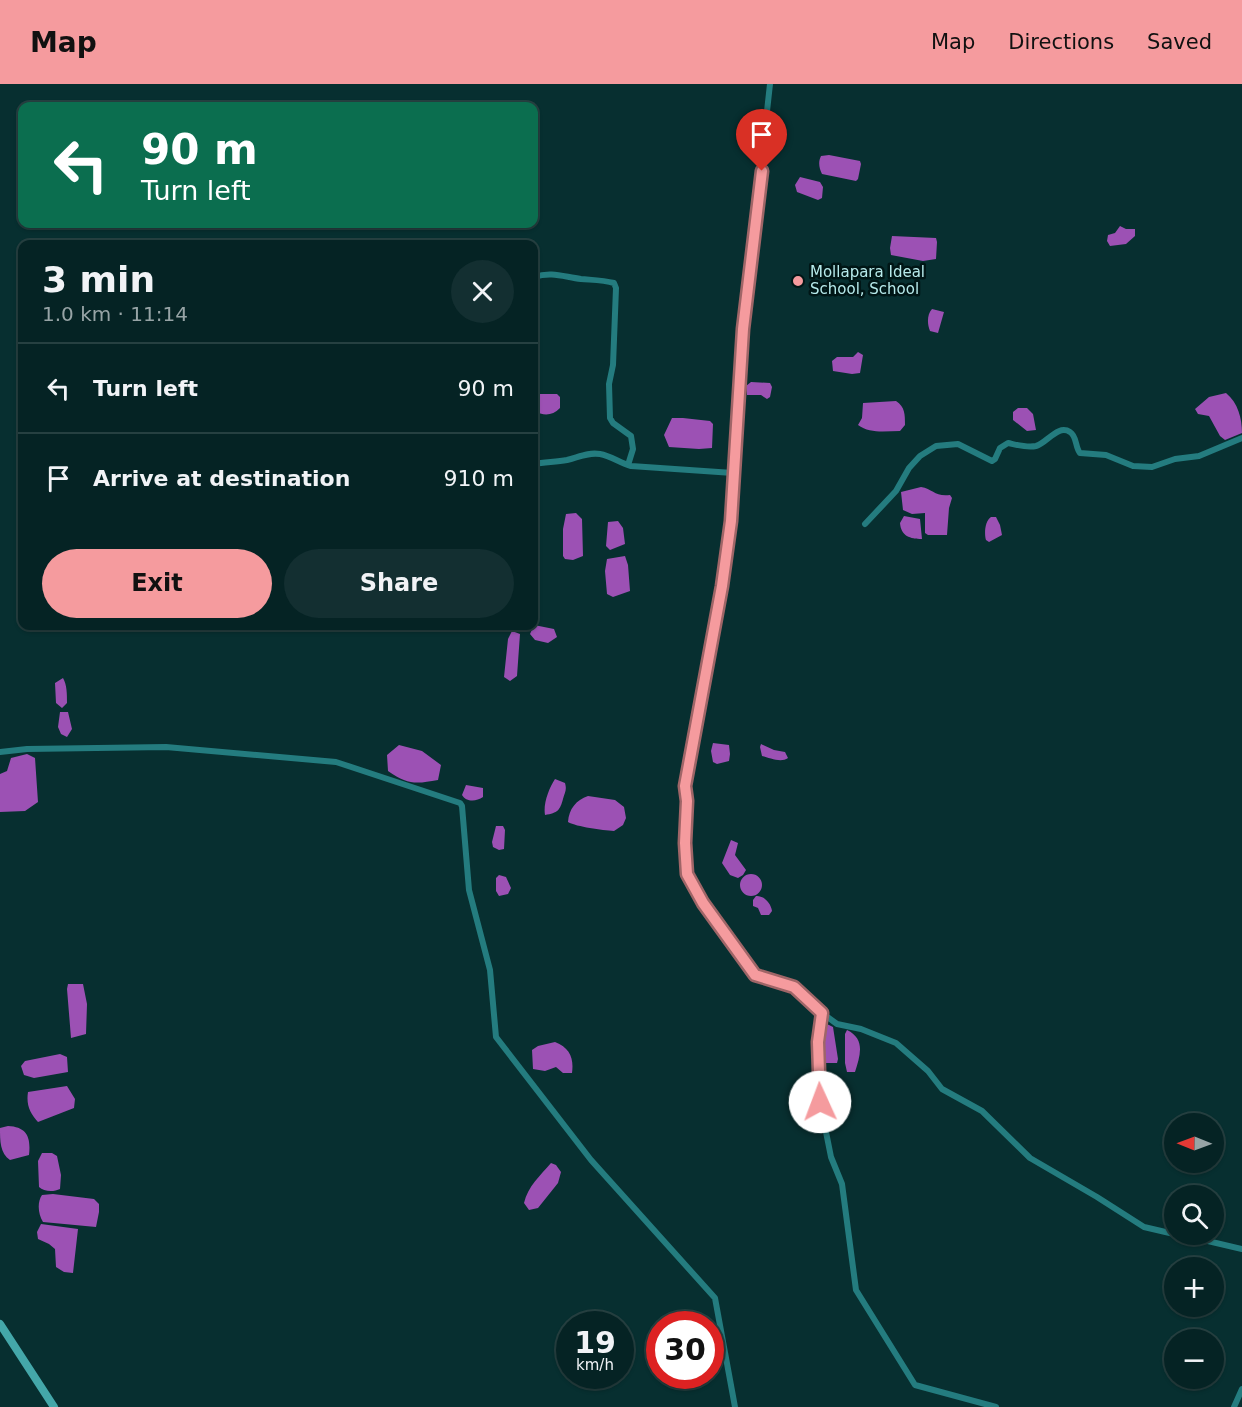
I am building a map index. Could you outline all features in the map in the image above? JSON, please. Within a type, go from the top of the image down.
[{"type":"main road","points":[[0,1324],[54,1407]]},
{"type":"street","points":[[770,84],[744,319],[731,521],[722,586],[685,786],[687,874],[703,903],[755,975],[794,987],[837,1024],[861,1029],[896,1043],[928,1071],[942,1089],[982,1111],[1030,1158],[1144,1227],[1164,1231]]},
{"type":"street","points":[[538,276],[560,274],[614,283],[616,288],[613,365],[609,384],[610,418],[613,423],[631,436],[633,449],[628,465]]},
{"type":"street","points":[[865,524],[896,491],[909,468],[920,456],[941,444],[958,444],[992,461],[1000,448],[1008,444],[1040,445],[1054,434],[1065,430],[1073,436],[1080,453],[1106,455],[1133,466],[1152,467],[1175,459],[1199,456],[1242,438]]},
{"type":"street","points":[[538,464],[566,460],[586,454],[600,454],[628,465],[733,473]]},
{"type":"street","points":[[0,752],[27,749],[166,747],[336,762],[460,803],[469,890],[490,970],[496,1037],[591,1160],[715,1298],[735,1407]]},
{"type":"street","points":[[822,1013],[818,1042],[820,1102],[831,1157],[842,1184],[856,1290],[915,1385],[996,1407]]},
{"type":"street","points":[[1224,1245],[1242,1249]]},
{"type":"street","points":[[1234,1407],[1242,1389]]},
{"type":"shaded area","points":[[829,155],[860,161],[858,179],[856,181],[822,174],[819,165],[820,158]]},
{"type":"shaded area","points":[[800,177],[820,182],[823,187],[822,198],[818,200],[797,192],[795,185]]},
{"type":"shaded area","points":[[1120,226],[1135,229],[1135,236],[1126,244],[1110,246],[1107,241],[1108,235],[1115,233]]},
{"type":"shaded area","points":[[892,236],[936,238],[936,259],[923,261],[891,255]]},
{"type":"shaded area","points":[[932,309],[944,312],[938,333],[930,331],[929,328],[928,316]]},
{"type":"shaded area","points":[[858,352],[863,355],[860,373],[833,371],[832,361],[837,357],[853,357]]},
{"type":"shaded area","points":[[751,382],[770,383],[772,387],[770,397],[767,399],[761,395],[747,395],[746,386]]},
{"type":"shaded area","points":[[1226,393],[1234,401],[1238,411],[1242,433],[1225,440],[1220,436],[1209,416],[1198,414],[1195,409],[1209,397]]},
{"type":"shaded area","points":[[538,394],[557,394],[560,397],[560,408],[554,413],[538,413]]},
{"type":"shaded area","points":[[896,401],[905,414],[905,425],[900,431],[873,431],[858,425],[862,418],[863,403]]},
{"type":"shaded area","points":[[1018,408],[1027,408],[1033,414],[1036,430],[1027,431],[1013,420],[1013,412]]},
{"type":"shaded area","points":[[672,418],[710,421],[713,424],[712,448],[669,447],[664,435]]},
{"type":"shaded area","points":[[921,487],[937,494],[950,495],[952,498],[947,535],[928,535],[925,533],[925,513],[912,514],[903,510],[901,492]]},
{"type":"shaded area","points":[[576,513],[582,519],[583,556],[573,560],[565,559],[563,529],[566,514]]},
{"type":"shaded area","points":[[904,516],[920,519],[922,539],[904,534],[900,523]]},
{"type":"shaded area","points":[[991,517],[996,517],[1002,535],[989,542],[986,540],[985,531],[987,521]]},
{"type":"shaded area","points":[[618,521],[623,528],[625,544],[610,550],[606,546],[608,522]]},
{"type":"shaded area","points":[[625,556],[630,591],[613,597],[607,594],[605,571],[607,559]]},
{"type":"shaded area","points":[[538,626],[554,629],[557,637],[548,643],[535,640],[530,634],[532,630],[538,630]]},
{"type":"shaded area","points":[[512,631],[520,634],[517,676],[510,681],[504,677],[508,639]]},
{"type":"shaded area","points":[[63,678],[67,703],[62,708],[56,703],[55,683]]},
{"type":"shaded area","points":[[60,712],[68,712],[72,729],[67,737],[61,734],[58,727]]},
{"type":"shaded area","points":[[713,743],[729,745],[729,761],[717,764],[713,762],[711,751]]},
{"type":"shaded area","points":[[761,744],[785,752],[788,758],[779,760],[762,756]]},
{"type":"shaded area","points":[[399,745],[422,751],[441,765],[438,780],[412,782],[401,779],[388,771],[387,755]]},
{"type":"shaded area","points":[[27,754],[35,758],[38,802],[25,811],[0,812],[0,774],[7,771],[11,758]]},
{"type":"shaded area","points":[[555,779],[565,783],[565,793],[558,810],[545,815],[547,796]]},
{"type":"shaded area","points":[[466,785],[483,788],[483,797],[474,800],[466,799],[462,795]]},
{"type":"shaded area","points":[[588,796],[615,800],[624,807],[626,818],[623,825],[614,831],[583,827],[568,822],[574,806]]},
{"type":"shaded area","points":[[496,826],[503,826],[505,830],[504,849],[499,850],[493,847]]},
{"type":"shaded area","points":[[731,840],[738,843],[735,855],[746,870],[738,878],[730,875],[722,863]]},
{"type":"shaded area","points":[[751,874],[761,881],[762,885],[755,895],[751,896],[741,889],[740,885],[747,875]]},
{"type":"shaded area","points":[[499,875],[506,877],[511,888],[508,894],[499,896],[496,891],[496,878]]},
{"type":"shaded area","points":[[756,896],[768,902],[772,911],[769,915],[761,915],[758,908],[753,906]]},
{"type":"shaded area","points":[[68,984],[83,984],[87,1004],[86,1034],[71,1038],[67,989]]},
{"type":"shaded area","points":[[827,1024],[833,1027],[837,1063],[824,1063],[822,1043]]},
{"type":"shaded area","points":[[847,1030],[857,1038],[860,1048],[855,1072],[847,1072],[845,1063]]},
{"type":"shaded area","points":[[555,1042],[570,1054],[572,1073],[563,1073],[556,1067],[545,1071],[533,1069],[532,1050],[538,1046]]},
{"type":"shaded area","points":[[60,1054],[67,1057],[68,1072],[34,1078],[24,1075],[21,1066],[25,1061]]},
{"type":"shaded area","points":[[67,1086],[75,1099],[74,1108],[38,1122],[29,1108],[28,1092]]},
{"type":"shaded area","points":[[8,1126],[24,1131],[28,1138],[29,1155],[10,1160],[4,1154],[0,1128]]},
{"type":"shaded area","points":[[42,1153],[52,1153],[57,1156],[61,1175],[60,1189],[49,1191],[39,1187],[38,1161]]},
{"type":"shaded area","points":[[551,1163],[556,1165],[561,1172],[558,1183],[538,1208],[529,1210],[524,1203],[528,1191]]},
{"type":"shaded area","points":[[53,1194],[94,1199],[99,1204],[96,1227],[43,1222],[39,1208],[40,1198],[42,1195]]},
{"type":"shaded area","points":[[41,1224],[78,1229],[73,1273],[64,1272],[56,1267],[55,1249],[38,1239],[37,1232]]},
{"type":"place","name":"Mollapara Ideal School, School","points":[[798,281]]},
{"type":"route","points":[[762,171],[743,329],[731,521],[722,586],[685,786],[687,801],[685,843],[687,874],[703,903],[755,975],[794,987],[822,1013],[818,1042],[820,1102]]}]
